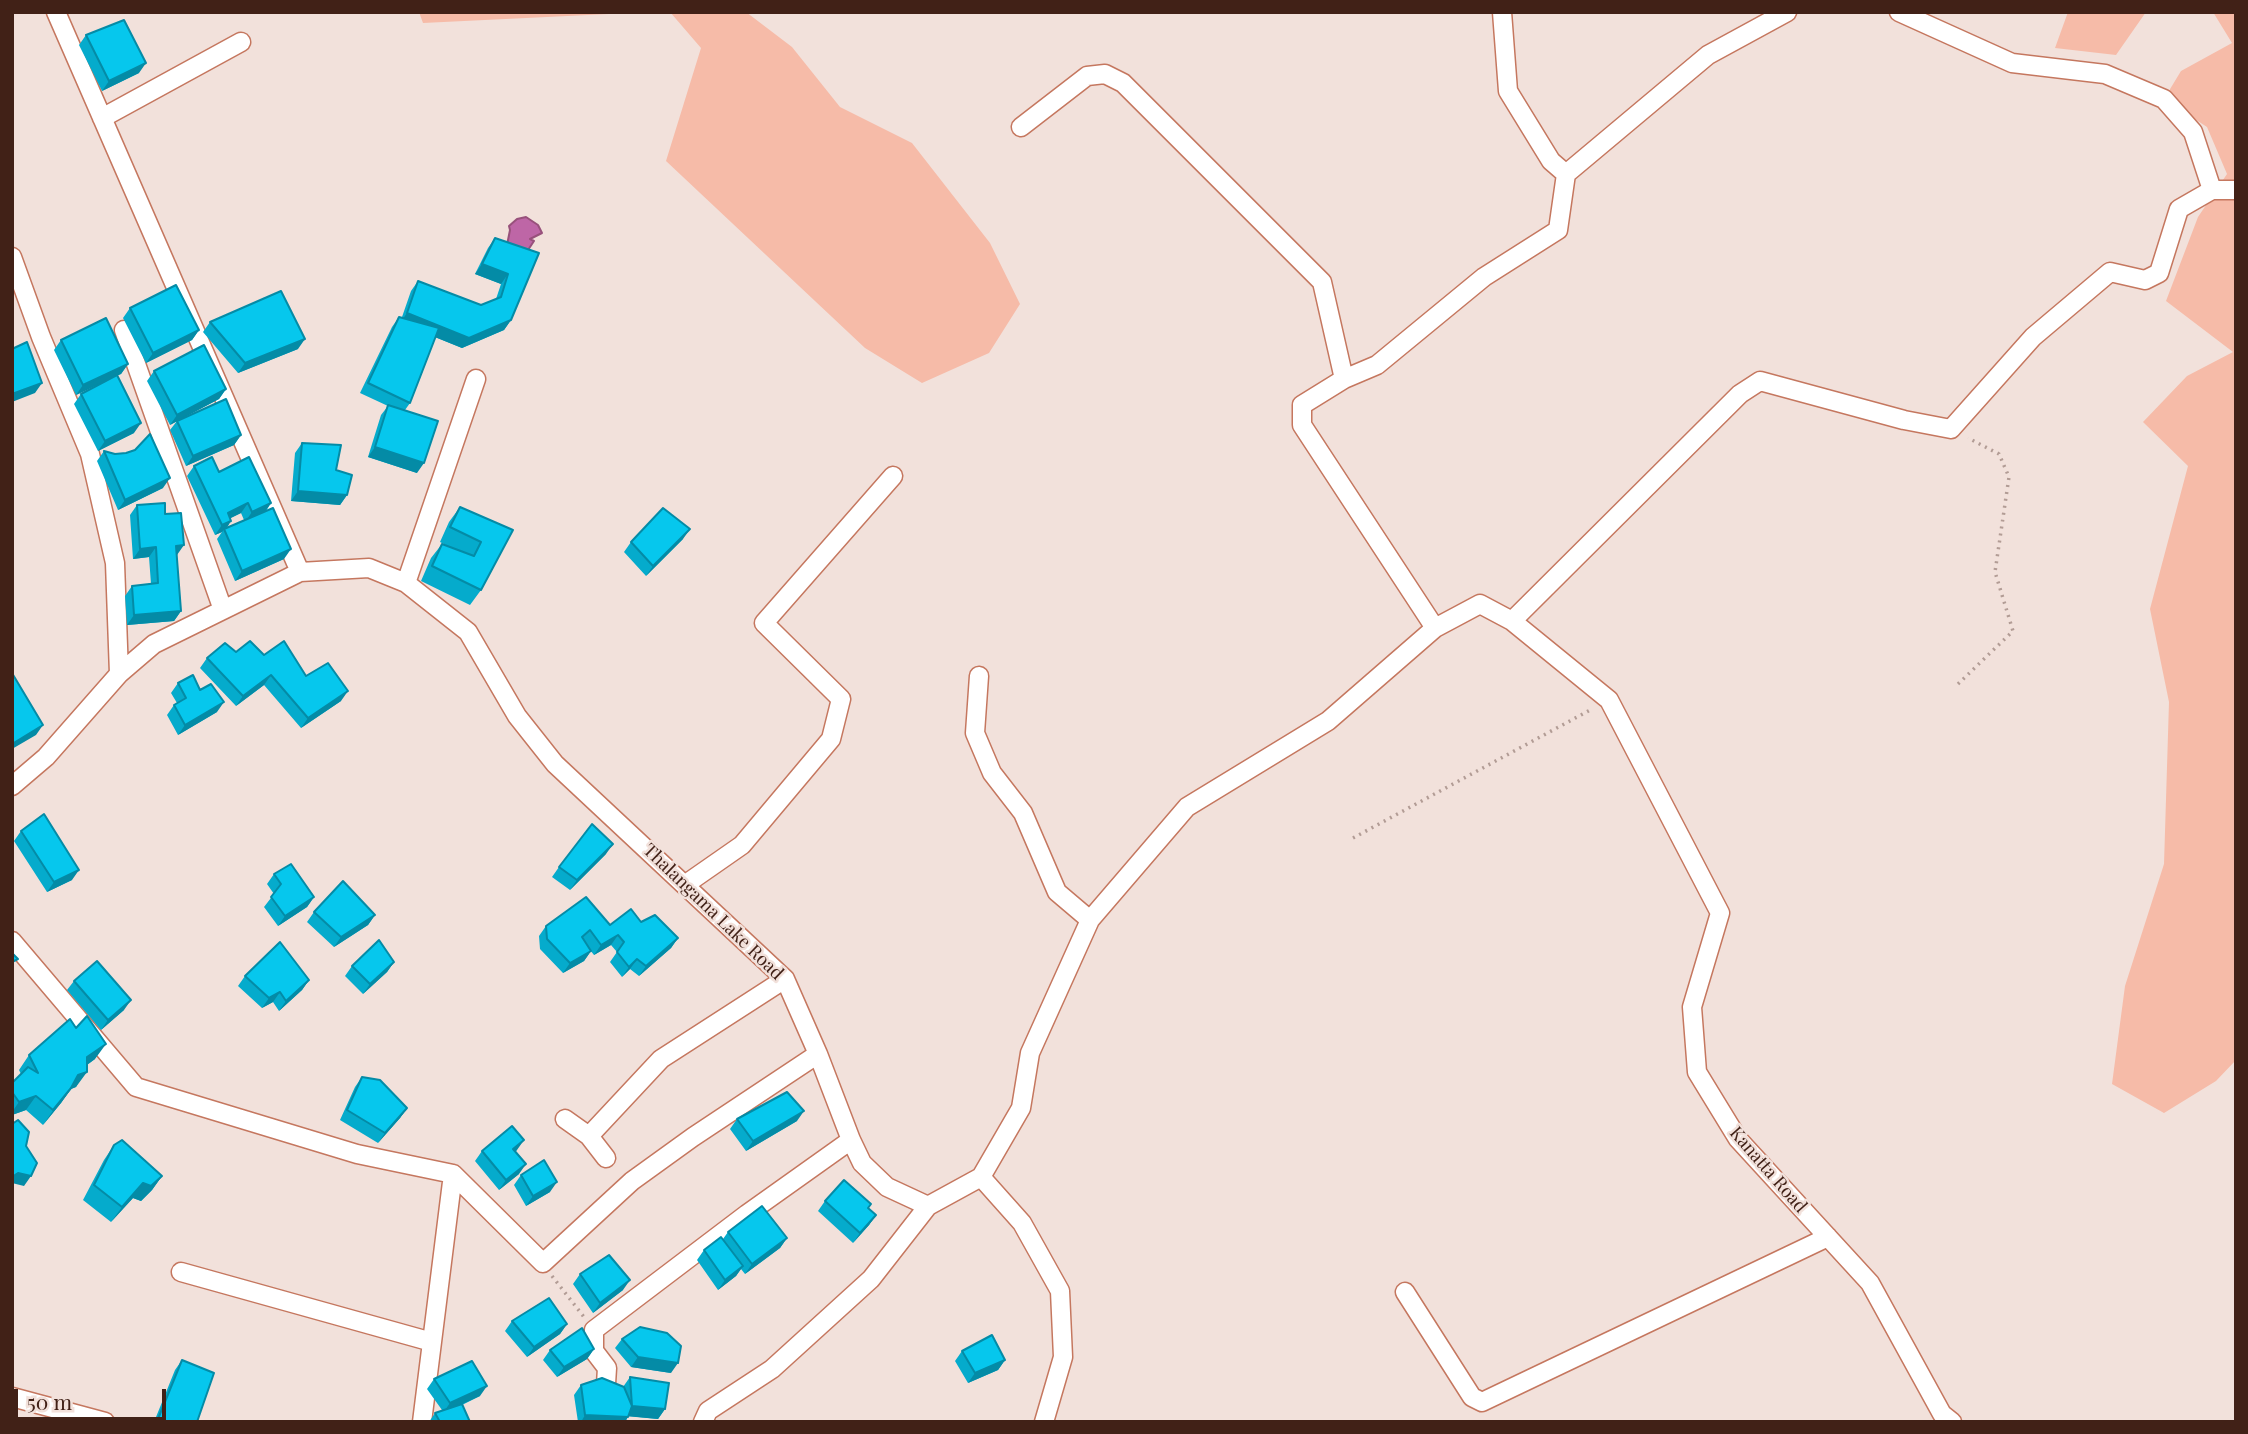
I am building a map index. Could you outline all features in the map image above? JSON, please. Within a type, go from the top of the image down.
[{"type":"street","points":[[56,12],[300,572]]},
{"type":"street","points":[[1502,12],[1508,91],[1550,161],[1566,174]]},
{"type":"street","points":[[1435,628],[1302,425],[1302,405],[1344,379],[1377,365],[1484,276],[1558,230],[1566,174],[1708,55],[1787,12]]},
{"type":"street","points":[[1899,12],[2012,63],[2105,74],[2164,99],[2193,132],[2212,190]]},
{"type":"street","points":[[102,118],[241,42]]},
{"type":"street","points":[[1021,127],[1087,76],[1105,74],[1123,83],[1322,282],[1344,379]]},
{"type":"street","points":[[703,1422],[708,1411],[772,1369],[871,1279],[928,1206],[981,1177],[1021,1108],[1030,1053],[1090,920],[1187,807],[1328,721],[1435,628],[1480,604],[1512,621],[1740,394],[1760,381],[1904,420],[1951,429],[2033,337],[2109,272],[2145,280],[2160,273],[2179,209],[2212,190],[2236,190]]},
{"type":"street","points":[[12,257],[41,337],[90,453],[116,563],[119,674]]},
{"type":"street","points":[[124,330],[222,610]]},
{"type":"street","points":[[406,583],[476,379]]},
{"type":"street","points":[[686,884],[742,845],[831,739],[841,699],[764,623],[893,476]]},
{"type":"street","name":"Thalangama Lake Road","points":[[12,786],[46,757],[119,674],[154,644],[300,572],[369,568],[406,583],[468,632],[517,716],[555,764],[785,979],[818,1054],[850,1140],[862,1163],[887,1187],[928,1206]]},
{"type":"street","name":"Kanatta Road","points":[[1512,621],[1609,700],[1720,913],[1692,1007],[1697,1072],[1738,1139],[1870,1283],[1942,1414],[1952,1422]]},
{"type":"street","points":[[979,676],[975,733],[992,774],[1023,813],[1057,892],[1090,920]]},
{"type":"street","points":[[12,941],[136,1087],[357,1154],[453,1174],[543,1263],[632,1181],[693,1136],[818,1054]]},
{"type":"street","points":[[589,1136],[661,1059],[785,979]]},
{"type":"street","points":[[565,1119],[589,1136],[606,1158]]},
{"type":"street","points":[[606,1384],[607,1368],[594,1351],[594,1330],[850,1140]]},
{"type":"street","points":[[422,1422],[453,1174]]},
{"type":"street","points":[[981,1177],[1022,1223],[1060,1291],[1063,1357],[1044,1422]]},
{"type":"street","points":[[1405,1292],[1472,1397],[1482,1402],[1828,1237]]},
{"type":"street","points":[[181,1272],[432,1342]]},
{"type":"street","points":[[12,1397],[105,1422]]},
{"type":"path","points":[[1951,429],[1999,454],[2009,477],[1995,572],[2013,631],[1958,684]]},
{"type":"path","points":[[1353,838],[1609,700]]},
{"type":"path","points":[[543,1263],[594,1330]]},
{"type":"shaded area","points":[[419,12],[650,12],[423,23]]},
{"type":"shaded area","points":[[670,12],[746,12],[792,47],[840,107],[912,143],[990,243],[1020,304],[989,353],[922,383],[865,348],[666,161],[701,48]]},
{"type":"shaded area","points":[[2068,12],[2146,12],[2116,55],[2055,48]]},
{"type":"shaded area","points":[[2213,12],[2236,12],[2236,1060],[2216,1081],[2164,1113],[2112,1084],[2125,986],[2164,864],[2169,702],[2150,609],[2188,466],[2143,422],[2187,376],[2233,352],[2166,301],[2198,217],[2227,174],[2207,127],[2164,99],[2181,71],[2232,43]]},
{"type":"shaded area","points":[[526,217],[538,225],[542,233],[530,239],[534,241],[528,250],[507,245],[509,226],[517,219]]},
{"type":"building","points":[[124,20],[146,63],[109,81],[86,35]]},
{"type":"building","points":[[495,238],[539,253],[511,320],[469,338],[407,313],[418,281],[481,305],[501,297],[508,274],[482,264]]},
{"type":"building","points":[[176,285],[199,330],[153,353],[130,308]]},
{"type":"building","points":[[281,291],[305,339],[245,363],[210,322]]},
{"type":"building","points":[[399,317],[439,328],[410,403],[368,383]]},
{"type":"building","points":[[106,318],[128,364],[83,385],[61,340]]},
{"type":"building","points":[[27,342],[42,383],[12,394],[12,349]]},
{"type":"building","points":[[204,345],[226,389],[177,415],[154,371]]},
{"type":"building","points":[[117,375],[141,423],[105,441],[81,394]]},
{"type":"building","points":[[226,399],[241,435],[193,456],[177,421]]},
{"type":"building","points":[[388,405],[438,421],[424,463],[375,447]]},
{"type":"building","points":[[150,434],[170,478],[125,500],[104,451],[115,454],[135,450]]},
{"type":"building","points":[[302,443],[341,445],[336,470],[352,475],[347,495],[298,491]]},
{"type":"building","points":[[212,457],[219,472],[249,457],[271,503],[252,512],[248,503],[228,513],[231,521],[222,525],[194,466]]},
{"type":"building","points":[[165,503],[165,514],[181,513],[184,545],[176,546],[181,611],[134,615],[132,586],[158,583],[156,547],[140,549],[137,505]]},
{"type":"building","points":[[460,507],[513,530],[481,590],[432,566],[442,544],[474,556],[481,542],[450,527]]},
{"type":"building","points":[[273,508],[291,549],[242,571],[224,529]]},
{"type":"building","points":[[663,508],[690,529],[653,566],[631,542]]},
{"type":"building","points":[[250,641],[264,655],[284,641],[306,676],[328,663],[348,691],[308,718],[271,675],[243,696],[207,658],[225,643],[236,652]]},
{"type":"building","points":[[12,673],[43,725],[12,744]]},
{"type":"building","points":[[193,675],[200,690],[211,684],[224,702],[185,725],[174,705],[186,698],[178,683]]},
{"type":"building","points":[[44,814],[79,870],[54,882],[21,831]]},
{"type":"building","points":[[592,824],[613,844],[577,880],[559,867]]},
{"type":"building","points":[[291,864],[314,897],[285,916],[271,897],[281,884],[274,874]]},
{"type":"building","points":[[343,881],[375,915],[341,937],[314,912]]},
{"type":"building","points":[[586,897],[610,925],[631,909],[641,922],[655,915],[678,938],[646,966],[637,959],[629,967],[617,952],[624,942],[618,935],[601,945],[590,930],[582,937],[591,951],[570,963],[547,939],[546,926]]},
{"type":"building","points":[[379,940],[394,962],[370,984],[352,966]]},
{"type":"building","points":[[280,942],[309,980],[286,1001],[280,992],[269,998],[245,976]]},
{"type":"building","points":[[97,961],[131,1000],[108,1020],[74,981]]},
{"type":"building","points":[[87,1016],[106,1044],[87,1057],[87,1072],[78,1075],[53,1110],[36,1096],[19,1102],[12,1092],[12,1083],[28,1067],[38,1073],[29,1055],[70,1019],[76,1028]]},
{"type":"building","points":[[362,1077],[380,1080],[407,1108],[385,1133],[347,1110]]},
{"type":"building","points":[[787,1092],[804,1111],[753,1141],[737,1119]]},
{"type":"building","points":[[18,1120],[29,1132],[26,1146],[37,1163],[31,1176],[18,1173],[12,1177],[12,1124]]},
{"type":"building","points":[[512,1126],[524,1140],[513,1149],[526,1164],[506,1180],[482,1151]]},
{"type":"building","points":[[122,1140],[162,1176],[151,1186],[143,1183],[122,1207],[94,1185],[114,1145]]},
{"type":"building","points":[[544,1160],[557,1182],[533,1196],[521,1175]]},
{"type":"building","points":[[844,1180],[871,1204],[868,1208],[876,1215],[860,1233],[825,1201]]},
{"type":"building","points":[[762,1206],[787,1238],[752,1264],[728,1232]]},
{"type":"building","points":[[721,1237],[743,1266],[725,1280],[704,1250]]},
{"type":"building","points":[[609,1255],[630,1280],[600,1303],[580,1274]]},
{"type":"building","points":[[549,1298],[567,1324],[534,1347],[512,1321]]},
{"type":"building","points":[[640,1327],[667,1333],[681,1346],[678,1363],[638,1357],[622,1339]]},
{"type":"building","points":[[582,1328],[594,1349],[564,1367],[550,1350]]},
{"type":"building","points":[[992,1335],[1005,1360],[975,1373],[962,1351]]},
{"type":"building","points":[[182,1360],[214,1373],[197,1422],[168,1422],[158,1419]]},
{"type":"building","points":[[472,1361],[487,1386],[450,1403],[434,1379]]},
{"type":"building","points":[[630,1377],[669,1383],[665,1409],[632,1406]]},
{"type":"building","points":[[602,1378],[624,1387],[632,1406],[628,1417],[585,1415],[581,1385]]},
{"type":"building","points":[[462,1404],[470,1422],[440,1422],[435,1413]]}]
